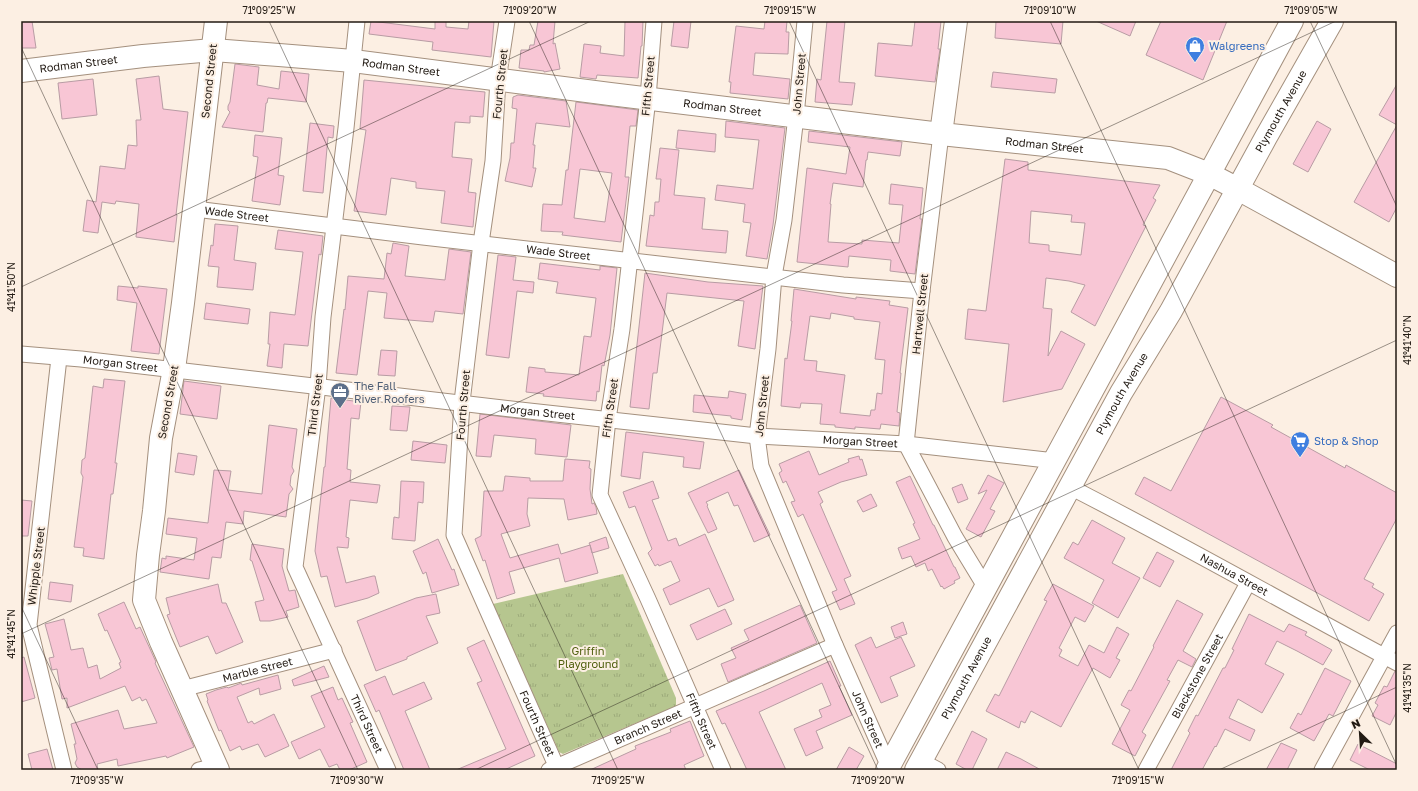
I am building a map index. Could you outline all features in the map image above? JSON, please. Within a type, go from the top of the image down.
[{"type":"main road","name":"Second Street","points":[[211,769],[182,689],[144,600],[161,438],[174,369],[195,209],[216,21]]},
{"type":"main road","name":"Hartwell Street","points":[[941,134],[956,21]]},
{"type":"main road","points":[[888,768],[1292,21]]},
{"type":"main road","name":"Plymouth Avenue","points":[[925,767],[1070,487],[1130,376],[1171,311],[1332,21]]},
{"type":"main road","name":"Rodman Street","points":[[21,71],[143,56],[213,50],[353,61],[941,134],[1168,158],[1209,174],[1397,276]]},
{"type":"street","name":"Third Street","points":[[357,21],[335,226],[323,317],[318,386],[295,567],[388,770]]},
{"type":"street","name":"Fourth Street","points":[[507,21],[498,80],[493,161],[481,243],[462,402],[454,536],[555,769]]},
{"type":"street","name":"Fifth Street","points":[[654,21],[648,98],[622,329],[608,419],[600,495],[648,599],[723,770]]},
{"type":"street","name":"John Street","points":[[805,21],[784,220],[774,276],[768,349],[757,436],[761,466],[888,768]]},
{"type":"street","name":"Hartwell Street","points":[[906,444],[922,291],[941,134]]},
{"type":"street","name":"Wade Street","points":[[195,209],[843,285],[922,291]]},
{"type":"street","name":"Morgan Street","points":[[21,354],[174,369],[757,436],[906,444],[1055,461]]},
{"type":"street","name":"Whipple Street","points":[[59,358],[29,625],[64,770]]},
{"type":"street","points":[[906,444],[955,536],[986,588]]},
{"type":"street","name":"Nashua Street","points":[[1070,487],[1145,526],[1391,660]]},
{"type":"street","name":"Blackstone Street","points":[[1146,770],[1248,583]]},
{"type":"street","points":[[1322,770],[1391,660],[1397,633]]},
{"type":"street","name":"Branch Street","points":[[555,769],[835,645]]},
{"type":"street","name":"Marble Street","points":[[182,689],[334,650]]},
{"type":"green space","name":"Griffin Playground","points":[[623,574],[676,698],[676,706],[563,754],[559,752],[493,604]]},
{"type":"building","points":[[21,21],[32,21],[36,48],[21,48]]},
{"type":"building","points":[[371,21],[435,29],[435,21],[446,21],[446,27],[468,29],[469,21],[494,21],[491,57],[432,50],[433,42],[369,34]]},
{"type":"building","points":[[538,21],[555,21],[553,44],[555,43],[560,69],[544,72],[519,68],[521,50],[529,50],[530,45],[534,45]]},
{"type":"building","points":[[625,21],[643,21],[638,78],[597,75],[596,79],[580,77],[584,44],[601,46],[600,53],[624,56]]},
{"type":"building","points":[[674,21],[691,21],[688,48],[671,46]]},
{"type":"building","points":[[765,21],[787,21],[786,32],[789,32],[788,54],[755,53],[753,75],[790,79],[788,99],[730,93],[731,82],[729,82],[736,26],[764,29]]},
{"type":"building","points":[[827,21],[845,21],[839,82],[855,83],[852,105],[815,102],[817,79],[821,80]]},
{"type":"building","points":[[915,21],[941,21],[938,49],[940,49],[935,82],[875,76],[878,43],[912,46]]},
{"type":"building","points":[[996,21],[1063,21],[1061,44],[995,38]]},
{"type":"building","points":[[1096,21],[1136,21],[1130,36]]},
{"type":"building","points":[[1161,21],[1227,21],[1203,80],[1146,55]]},
{"type":"building","points":[[235,64],[259,67],[257,85],[279,89],[281,71],[309,74],[306,102],[268,98],[266,103],[263,132],[222,127],[230,112],[228,110],[228,106],[230,102]]},
{"type":"building","points":[[993,72],[1057,79],[1055,93],[991,87]]},
{"type":"building","points":[[159,76],[163,109],[188,112],[174,242],[136,237],[139,204],[116,201],[115,204],[102,202],[98,233],[83,231],[87,200],[96,202],[100,166],[125,169],[128,145],[137,146],[136,120],[141,120],[136,79]]},
{"type":"building","points":[[93,79],[97,115],[62,119],[58,83]]},
{"type":"building","points":[[364,80],[485,92],[483,117],[470,116],[470,123],[455,122],[452,157],[472,159],[468,192],[476,193],[473,227],[441,223],[445,191],[416,188],[416,182],[391,178],[386,215],[354,211],[366,130],[360,129]]},
{"type":"building","points":[[1397,84],[1397,125],[1379,115]]},
{"type":"building","points":[[518,95],[566,101],[570,127],[536,123],[533,145],[535,145],[533,168],[536,168],[532,187],[505,181],[510,158],[511,143],[514,143],[517,109],[512,108],[513,97]]},
{"type":"building","points":[[576,102],[638,110],[636,126],[630,126],[625,177],[629,177],[621,242],[562,235],[563,232],[541,231],[543,204],[562,205],[566,170],[568,170]],"holes":[[[580,169],[612,173],[605,222],[574,218]]]},
{"type":"building","points":[[726,121],[785,128],[773,225],[767,259],[746,256],[751,223],[743,222],[745,204],[715,200],[717,185],[753,189],[759,140],[725,137]]},
{"type":"building","points":[[1317,121],[1331,129],[1308,172],[1293,164]]},
{"type":"building","points":[[310,123],[334,126],[333,138],[328,137],[323,193],[303,191]]},
{"type":"building","points":[[1397,125],[1397,207],[1389,222],[1354,202]]},
{"type":"building","points":[[678,130],[716,134],[715,152],[676,148]]},
{"type":"building","points":[[809,131],[902,142],[900,156],[868,152],[863,187],[833,183],[830,204],[828,242],[862,244],[862,240],[899,243],[903,205],[889,204],[891,184],[923,188],[920,219],[922,219],[915,274],[890,271],[891,260],[849,256],[848,267],[797,262],[807,168],[846,174],[850,147],[808,142]]},
{"type":"building","points":[[255,135],[282,138],[278,175],[284,176],[280,205],[252,201],[258,157],[253,156]]},
{"type":"building","points":[[660,148],[679,150],[674,195],[705,198],[702,229],[728,231],[726,253],[646,246],[650,215],[654,216],[655,202],[659,202],[661,179],[656,179]]},
{"type":"building","points":[[1005,159],[1028,162],[1028,170],[1160,185],[1153,198],[1156,200],[1143,225],[1146,226],[1095,326],[1071,312],[1085,285],[1046,278],[1043,308],[1052,309],[1048,356],[1061,331],[1085,344],[1062,389],[1003,402],[1009,344],[965,339],[968,309],[986,311]],"holes":[[[1031,211],[1072,215],[1071,222],[1085,223],[1081,255],[1049,251],[1049,245],[1029,243]]]},
{"type":"building","points":[[215,224],[238,226],[234,260],[256,263],[253,290],[217,287],[219,267],[208,266],[211,245],[213,246]]},
{"type":"building","points":[[278,230],[323,236],[321,255],[319,254],[308,346],[284,344],[282,368],[267,366],[270,344],[268,344],[270,312],[295,315],[303,252],[275,249]]},
{"type":"building","points":[[393,243],[409,246],[405,276],[445,280],[449,249],[471,252],[463,314],[435,311],[433,322],[384,318],[387,293],[368,291],[357,375],[336,373],[348,276],[384,279],[387,253],[391,254]]},
{"type":"building","points":[[498,255],[516,257],[513,280],[534,282],[533,293],[517,291],[509,358],[486,355]]},
{"type":"building","points":[[540,263],[600,270],[600,266],[617,268],[610,335],[604,366],[602,365],[599,392],[597,391],[596,401],[543,396],[544,394],[526,392],[529,367],[545,369],[545,372],[579,375],[584,336],[591,337],[596,298],[556,293],[558,282],[538,279]]},
{"type":"building","points":[[645,273],[708,282],[763,286],[755,349],[738,346],[744,301],[667,293],[657,373],[653,373],[649,409],[630,407]]},
{"type":"building","points":[[118,286],[138,288],[138,286],[167,289],[159,354],[131,351],[137,303],[117,300]]},
{"type":"building","points":[[794,289],[856,299],[856,297],[890,301],[889,305],[908,308],[897,412],[900,413],[899,426],[881,424],[880,429],[835,427],[835,425],[820,424],[822,404],[801,403],[800,408],[781,406],[785,358],[787,359]],"holes":[[[831,313],[854,317],[854,319],[880,322],[875,359],[885,360],[882,394],[877,393],[875,410],[871,410],[870,416],[840,413],[845,375],[816,371],[817,361],[804,360],[810,316],[830,319]]]},
{"type":"building","points":[[206,303],[250,309],[248,324],[204,319]]},
{"type":"building","points":[[381,350],[397,351],[395,376],[378,375]]},
{"type":"building","points":[[104,379],[125,381],[115,463],[117,463],[113,494],[111,494],[104,559],[83,556],[84,548],[74,547],[83,477],[81,473],[82,460],[85,458],[93,386],[103,388]]},
{"type":"building","points":[[184,381],[221,386],[217,419],[180,414]]},
{"type":"building","points":[[729,391],[746,394],[742,420],[731,418],[731,416],[693,412],[694,395],[728,398]]},
{"type":"building","points":[[1221,397],[1273,425],[1271,427],[1345,468],[1346,465],[1397,493],[1397,518],[1364,579],[1374,584],[1372,587],[1384,594],[1369,621],[1135,494],[1144,477],[1171,491]]},
{"type":"building","points":[[331,398],[361,402],[359,419],[351,418],[347,469],[351,470],[350,482],[380,485],[377,503],[350,500],[346,537],[349,538],[348,548],[337,547],[346,583],[375,576],[379,593],[368,598],[335,607],[327,576],[321,577],[315,551],[325,467]]},
{"type":"building","points":[[392,406],[410,407],[407,431],[390,430]]},
{"type":"building","points":[[480,414],[571,425],[567,457],[535,454],[536,439],[494,435],[491,457],[476,456]]},
{"type":"building","points":[[269,425],[297,429],[292,467],[294,471],[291,476],[290,485],[293,489],[289,494],[286,517],[244,511],[243,524],[226,522],[221,558],[212,557],[209,579],[160,572],[162,558],[166,559],[166,556],[194,560],[197,538],[166,534],[168,518],[208,523],[214,470],[231,471],[228,490],[262,494]]},
{"type":"building","points":[[626,432],[704,442],[700,469],[683,467],[684,457],[643,452],[640,479],[621,476]]},
{"type":"building","points":[[413,441],[447,445],[445,463],[411,460]]},
{"type":"building","points":[[809,451],[819,475],[849,462],[848,459],[859,456],[860,460],[862,459],[867,475],[841,482],[818,492],[823,502],[820,504],[851,576],[844,579],[855,604],[840,610],[832,592],[837,590],[803,514],[798,517],[791,502],[795,501],[786,481],[783,483],[779,473],[782,471],[779,464]]},
{"type":"building","points":[[178,453],[197,456],[194,475],[175,472]]},
{"type":"building","points":[[565,459],[590,461],[590,489],[592,504],[594,503],[596,507],[597,514],[568,520],[564,499],[528,498],[527,514],[530,526],[501,534],[510,558],[558,544],[561,554],[590,545],[589,543],[606,537],[609,548],[592,553],[598,573],[565,582],[559,558],[509,572],[515,593],[497,599],[485,560],[483,561],[475,539],[481,536],[484,491],[503,491],[505,476],[530,478],[530,481],[563,481]]},
{"type":"building","points":[[739,470],[770,535],[754,542],[738,505],[734,506],[728,492],[706,502],[717,529],[708,533],[688,493]]},
{"type":"building","points":[[988,475],[1004,483],[990,509],[995,511],[981,537],[966,529],[987,490],[978,494]]},
{"type":"building","points":[[910,476],[960,578],[954,581],[955,583],[944,589],[942,586],[941,587],[932,569],[928,571],[925,563],[916,567],[911,556],[902,559],[898,548],[920,539],[913,524],[915,523],[896,482]]},
{"type":"building","points":[[401,481],[424,482],[423,503],[418,502],[415,541],[392,539],[394,517],[399,518]]},
{"type":"building","points":[[653,481],[659,498],[652,500],[668,541],[676,538],[679,546],[705,534],[734,600],[718,607],[709,588],[670,605],[663,589],[680,581],[671,561],[655,566],[648,553],[652,549],[635,506],[629,508],[623,492]]},
{"type":"building","points":[[962,484],[968,499],[958,503],[952,488]]},
{"type":"building","points":[[871,494],[877,506],[863,512],[857,501]]},
{"type":"building","points":[[21,500],[32,501],[28,536],[21,536]]},
{"type":"building","points":[[1092,520],[1125,538],[1112,563],[1140,578],[1118,618],[1092,603],[1104,580],[1064,558],[1073,542],[1078,545]]},
{"type":"building","points":[[438,539],[452,570],[454,569],[459,585],[432,593],[426,572],[423,574],[413,551]]},
{"type":"building","points":[[252,544],[284,549],[282,566],[289,591],[295,590],[299,607],[286,611],[288,617],[270,621],[260,621],[255,602],[264,600],[252,561],[250,560]]},
{"type":"building","points":[[1157,552],[1174,561],[1160,587],[1143,578]]},
{"type":"building","points":[[50,582],[73,585],[71,602],[48,599]]},
{"type":"building","points":[[218,584],[222,603],[226,603],[243,642],[216,654],[208,636],[180,647],[167,615],[170,614],[166,598]]},
{"type":"building","points":[[1053,584],[1094,606],[1085,622],[1075,617],[1059,648],[1062,650],[1059,656],[1078,666],[1089,645],[1104,653],[1117,627],[1129,634],[1116,658],[1120,660],[1110,678],[1093,668],[1061,727],[1031,711],[1025,723],[1021,721],[1019,728],[986,711],[995,694],[999,696],[1047,601],[1044,600]]},
{"type":"building","points":[[436,594],[440,613],[426,616],[438,643],[407,657],[407,659],[376,671],[357,621],[416,598]]},
{"type":"building","points":[[1177,600],[1203,614],[1183,651],[1196,659],[1192,667],[1178,660],[1167,680],[1170,681],[1142,732],[1146,735],[1135,756],[1112,744],[1130,710],[1121,705],[1129,690],[1131,691]]},
{"type":"building","points":[[124,602],[136,629],[140,627],[194,747],[167,758],[166,756],[118,766],[117,759],[97,764],[98,770],[82,770],[77,767],[75,763],[77,759],[74,744],[76,744],[71,724],[118,710],[124,729],[157,723],[146,699],[142,701],[140,697],[132,701],[125,686],[67,708],[67,698],[62,699],[57,669],[52,670],[49,658],[54,657],[45,624],[64,619],[71,650],[83,648],[88,668],[97,665],[100,679],[121,668],[119,663],[121,662],[107,630],[105,631],[98,614]]},
{"type":"building","points":[[800,605],[817,643],[728,682],[721,664],[736,658],[731,648],[749,640],[744,630]]},
{"type":"building","points":[[725,609],[732,624],[697,640],[690,625]]},
{"type":"building","points":[[1249,614],[1284,632],[1289,624],[1307,632],[1305,635],[1332,650],[1323,665],[1277,641],[1265,664],[1284,674],[1262,713],[1238,699],[1229,718],[1255,730],[1250,741],[1225,729],[1202,770],[1171,770],[1190,733],[1188,731],[1196,715],[1198,716],[1234,650],[1232,649]]},
{"type":"building","points":[[903,622],[907,634],[895,638],[891,627]]},
{"type":"building","points":[[871,637],[876,648],[901,637],[915,666],[890,677],[898,696],[881,703],[855,645]]},
{"type":"building","points":[[484,640],[535,756],[504,770],[456,770],[506,749],[477,683],[482,681],[467,648]]},
{"type":"building","points":[[24,657],[35,698],[21,702],[21,658]]},
{"type":"building","points":[[830,661],[852,715],[816,731],[823,748],[806,756],[794,729],[822,717],[819,710],[831,705],[822,683],[759,712],[786,770],[747,770],[725,723],[722,724],[716,711]]},
{"type":"building","points":[[324,666],[329,677],[294,686],[292,680]]},
{"type":"building","points":[[1325,668],[1351,681],[1333,716],[1329,714],[1314,741],[1290,728],[1298,713],[1301,715]]},
{"type":"building","points":[[1395,671],[1397,672],[1397,711],[1390,725],[1372,716],[1378,705],[1375,703],[1384,686],[1387,687]]},
{"type":"building","points":[[278,675],[281,689],[260,695],[259,688],[237,697],[248,723],[252,721],[254,724],[274,714],[289,746],[265,757],[258,744],[242,750],[240,746],[230,751],[221,730],[219,731],[207,701],[206,694],[241,683],[242,685]]},
{"type":"building","points":[[385,676],[393,695],[424,682],[432,699],[405,711],[430,770],[404,770],[379,710],[376,712],[364,685]]},
{"type":"building","points":[[333,687],[338,700],[342,698],[353,722],[350,723],[367,762],[349,770],[340,770],[337,764],[329,767],[320,749],[299,759],[291,742],[325,727],[311,696]]},
{"type":"building","points":[[690,721],[704,756],[684,765],[686,770],[590,770],[636,749],[635,746],[671,732],[670,729]]},
{"type":"building","points":[[972,731],[987,739],[972,770],[967,770],[956,764]]},
{"type":"building","points":[[1281,743],[1297,750],[1287,770],[1266,770]]},
{"type":"building","points":[[1358,744],[1397,764],[1397,770],[1370,770],[1350,760]]},
{"type":"building","points":[[849,747],[864,756],[856,770],[836,770]]},
{"type":"building","points":[[47,749],[53,770],[32,770],[28,754]]},
{"type":"building","points":[[1006,752],[1021,759],[1041,770],[997,770]]},
{"type":"place","name":"Walgreens","points":[[1195,63]]},
{"type":"place","name":"The Fall River Roofers","points":[[340,409]]},
{"type":"place","name":"Stop & Shop","points":[[1300,458]]}]
